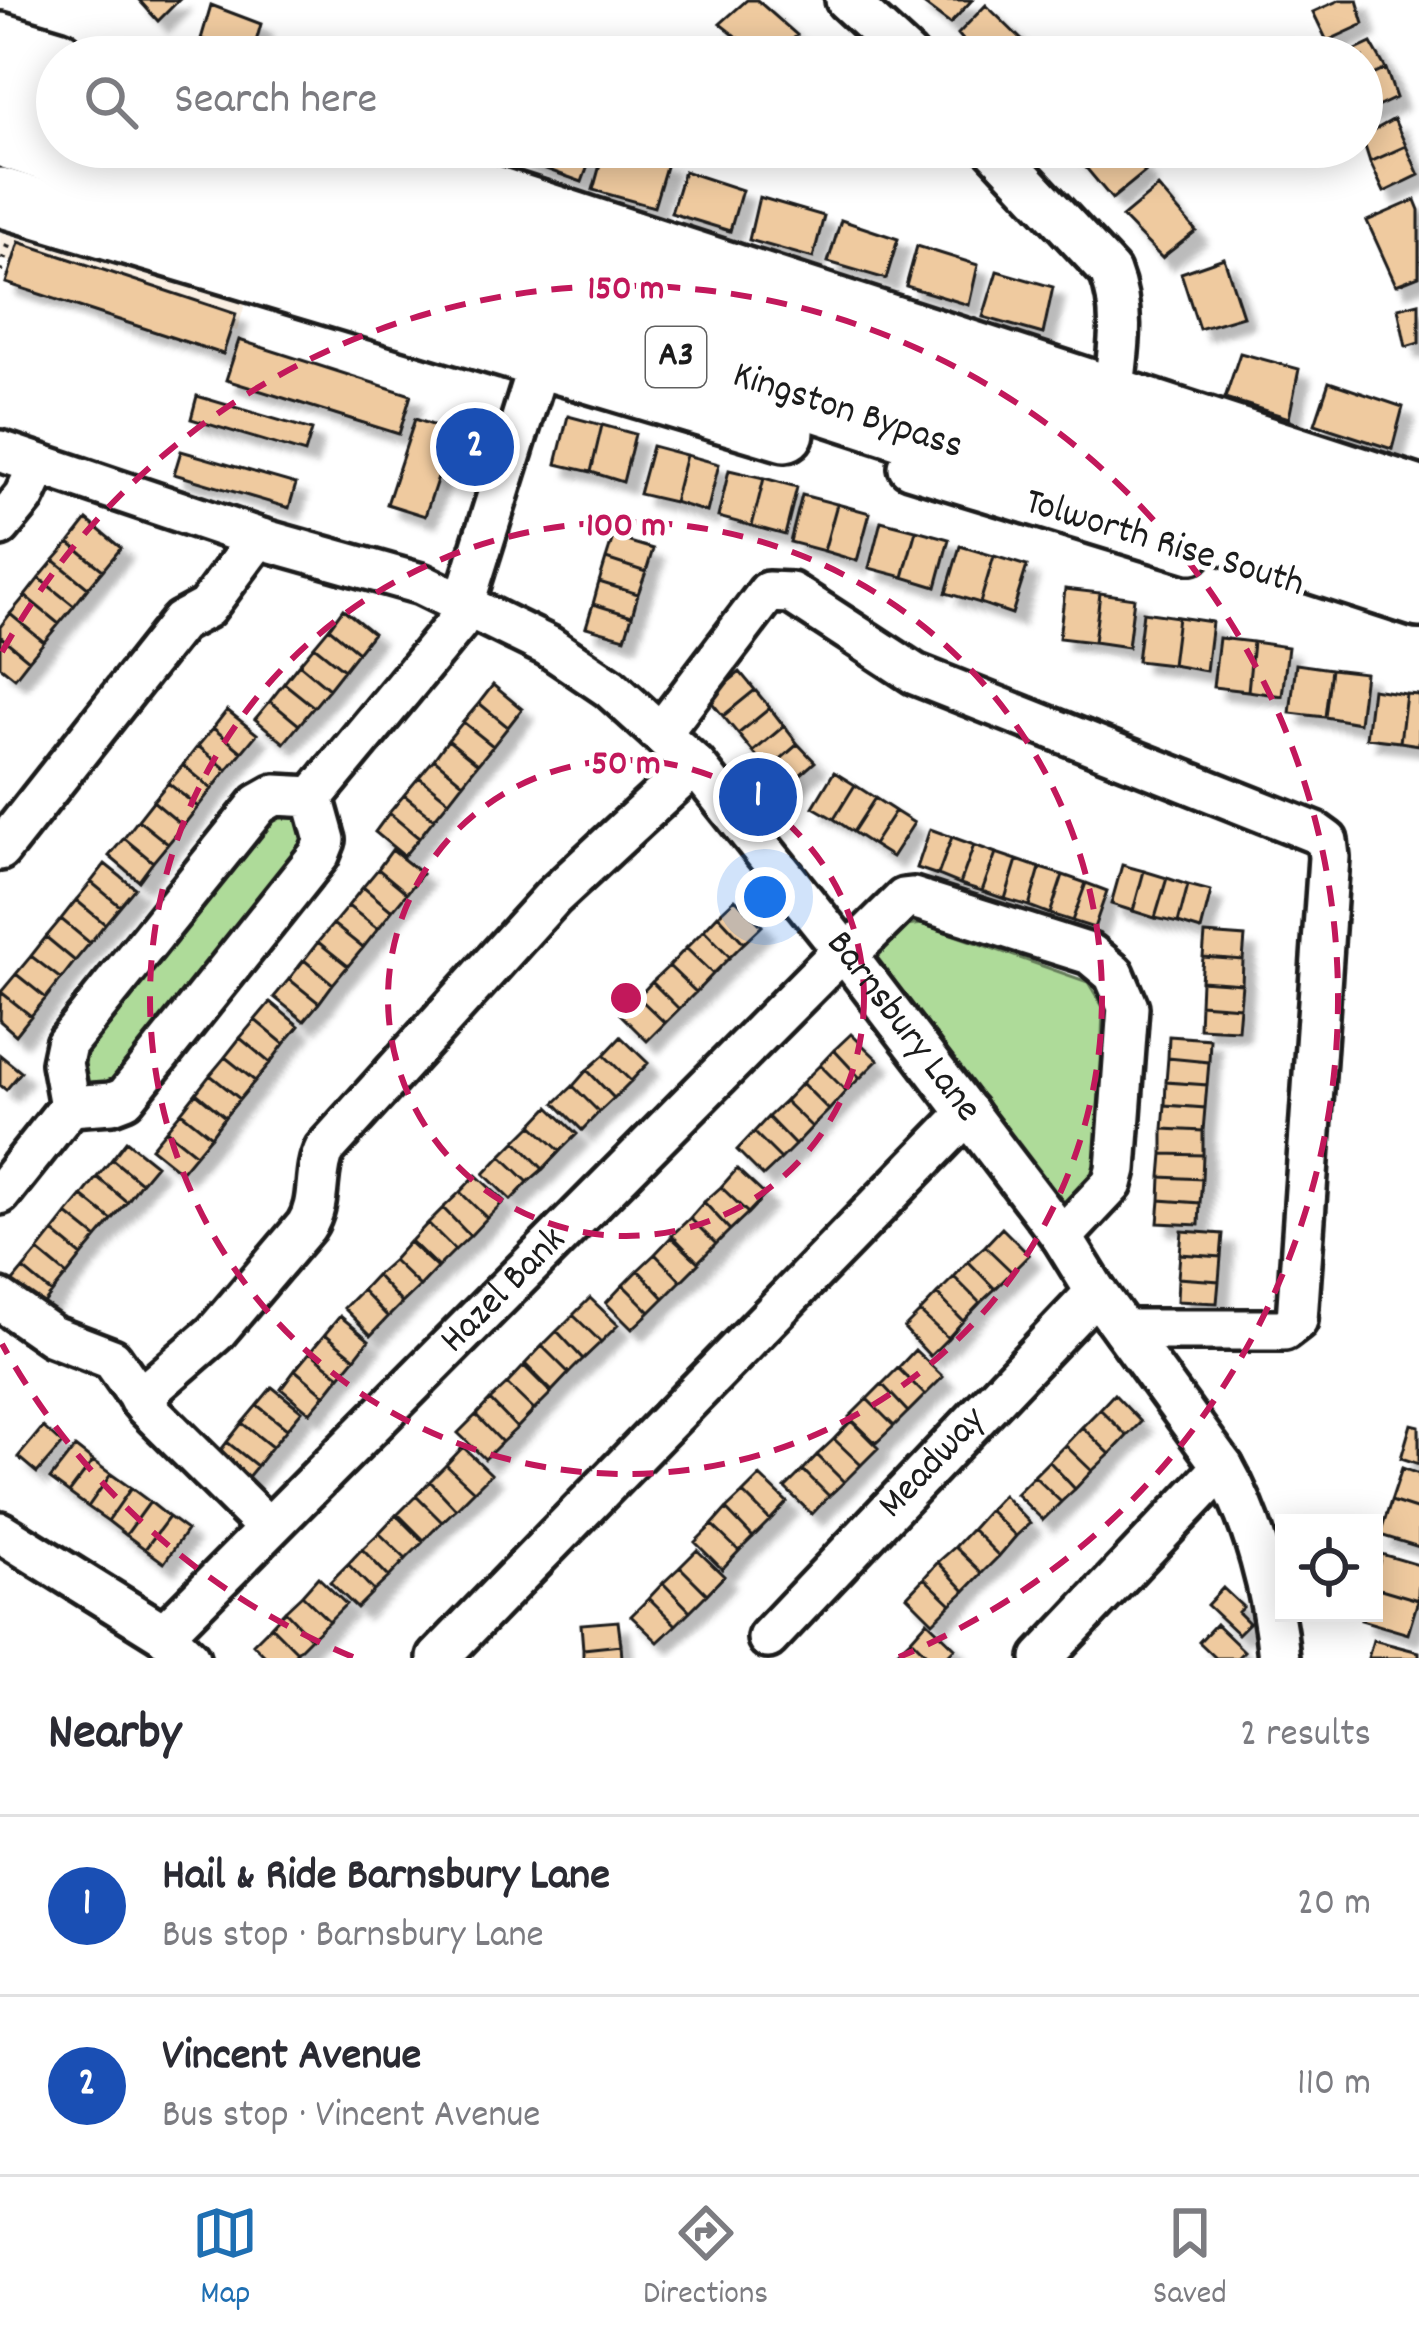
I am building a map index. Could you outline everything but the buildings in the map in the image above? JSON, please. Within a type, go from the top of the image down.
[{"type":"highway","points":[[0,42],[36,53]]},
{"type":"highway","points":[[0,85],[36,96]]},
{"type":"highway","name":"Kingston Bypass","points":[[0,137],[36,149]]},
{"type":"highway","name":"Kingston Bypass","points":[[96,168],[1353,576]]},
{"type":"highway","name":"Kingston Bypass","points":[[258,168],[1419,546]]},
{"type":"highway","points":[[410,168],[1419,496]]},
{"type":"highway","points":[[0,197],[909,467],[1353,576]]},
{"type":"highway","name":"Tolworth Rise South","points":[[1353,576],[1419,598]]},
{"type":"street","points":[[846,0],[885,36]]},
{"type":"street","points":[[1013,168],[1110,272],[1120,298],[1121,332],[1113,395]]},
{"type":"street","points":[[313,797],[458,622],[540,361]]},
{"type":"street","name":"Barnsbury Lane","points":[[0,451],[258,538],[421,584],[548,646],[610,688],[695,765],[845,952],[1062,1237],[1096,1292],[1223,1467],[1260,1562],[1279,1658]]},
{"type":"street","points":[[0,526],[24,497],[39,465]]},
{"type":"street","name":"Tolworth Rise South","points":[[909,467],[1419,625]]},
{"type":"street","points":[[0,850],[180,622],[206,608],[258,538]]},
{"type":"street","points":[[661,734],[767,592],[791,593],[915,674],[1316,833],[1327,842],[1297,1320],[1284,1330],[1124,1330]]},
{"type":"street","points":[[139,1399],[215,1333],[306,1226],[313,1216],[319,1160],[325,1149],[553,897],[695,765]]},
{"type":"street","points":[[70,1106],[62,1063],[66,1044],[259,804],[275,795],[313,797]]},
{"type":"street","points":[[0,1194],[70,1106],[125,1098],[320,855],[325,840],[313,797]]},
{"type":"street","name":"Hazel Bank","points":[[176,1646],[267,1527],[845,952],[904,899],[923,898],[1090,954],[1114,974],[1128,1007],[1115,1178],[1062,1237]]},
{"type":"street","points":[[458,1652],[968,1113]]},
{"type":"street","name":"Meadway","points":[[768,1638],[1096,1292]]},
{"type":"street","points":[[0,1300],[52,1336],[112,1359],[139,1399],[267,1527]]},
{"type":"street","points":[[1042,1658],[1223,1467]]},
{"type":"street","points":[[0,1532],[176,1646]]},
{"type":"shaded area","points":[[0,232],[245,304],[237,331],[0,259]]},
{"type":"green space","points":[[270,813],[306,815],[312,833],[116,1087],[89,1086],[81,1072],[80,1045]]},
{"type":"green space","points":[[923,924],[1088,982],[1103,1007],[1097,1182],[1066,1213],[867,956],[905,926]]},
{"type":"place","name":"Vincent Avenue","points":[[475,447]]},
{"type":"place","name":"Hail & Ride Barnsbury Lane","points":[[758,797]]}]
